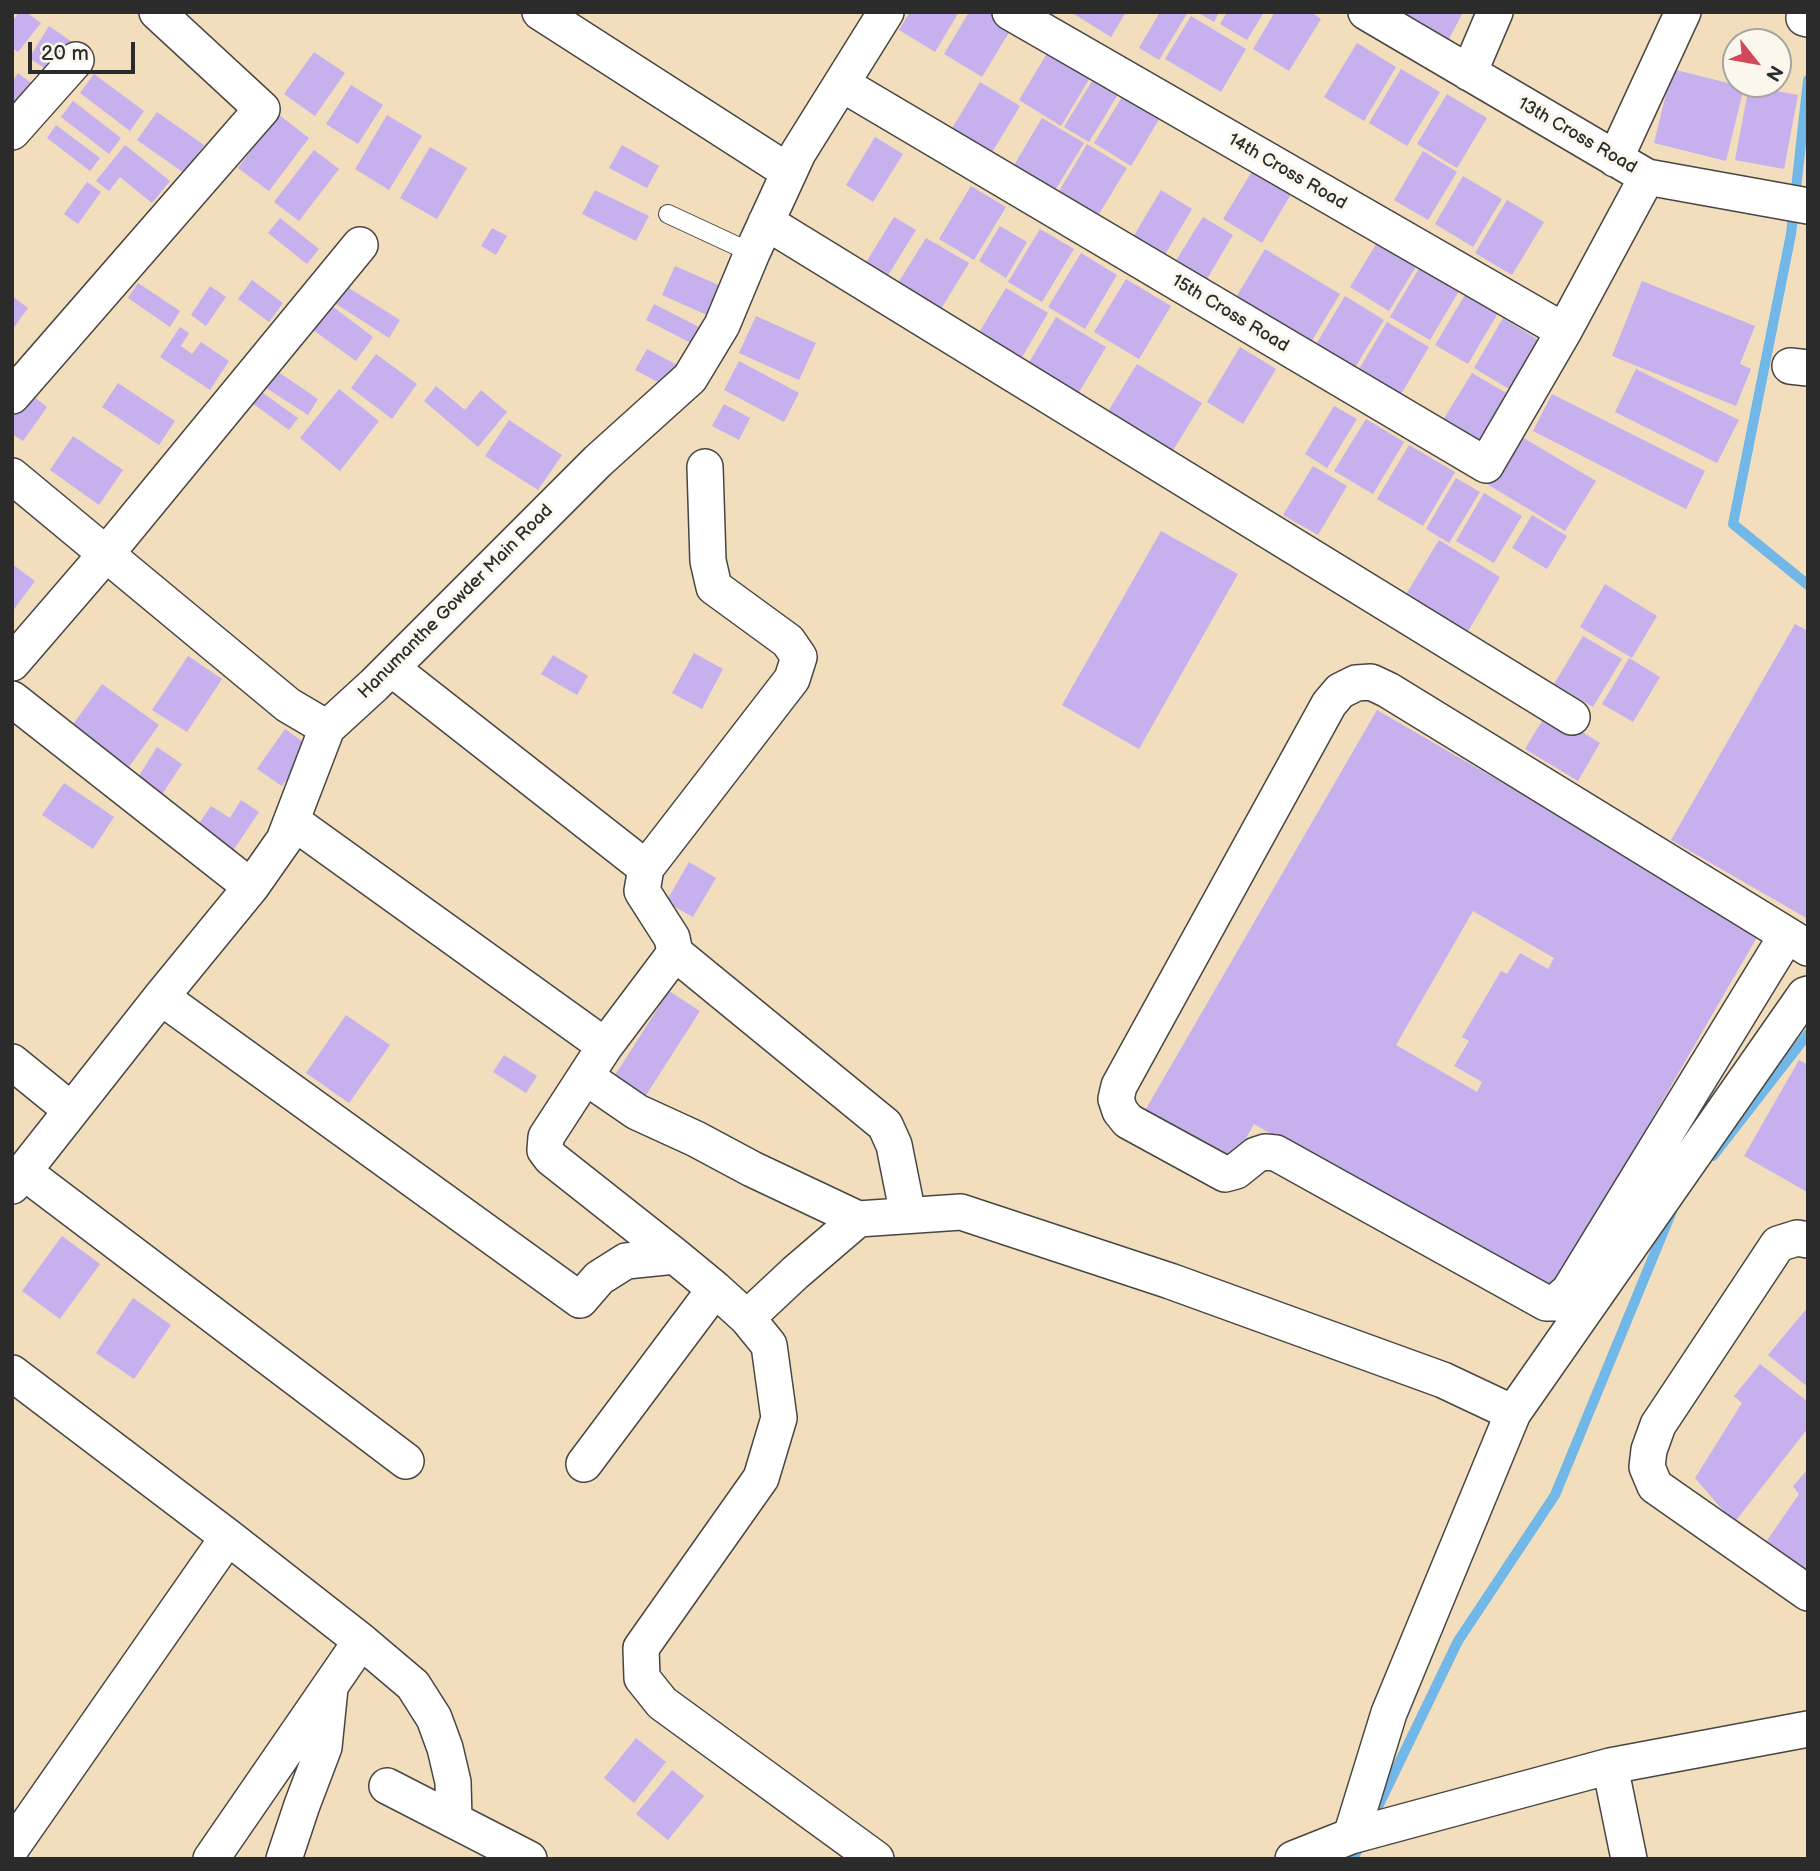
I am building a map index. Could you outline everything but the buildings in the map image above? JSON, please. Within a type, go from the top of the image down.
[{"type":"street","points":[[12,396],[262,109],[157,12]]},
{"type":"street","points":[[540,12],[789,172]]},
{"type":"street","name":"Hanumanthe Gowder Main Road","points":[[18,1179],[251,887],[284,840],[327,728],[391,668],[598,461],[690,378],[722,325],[798,153],[886,12]]},
{"type":"street","name":"14th Cross Road","points":[[1010,12],[1564,331]]},
{"type":"street","name":"13th Cross Road","points":[[1366,12],[1647,177],[1808,206]]},
{"type":"street","points":[[1469,73],[1495,12]]},
{"type":"street","points":[[1615,159],[1683,12]]},
{"type":"street","points":[[12,132],[76,60]]},
{"type":"street","name":"15th Cross Road","points":[[842,84],[1486,465],[1564,331]]},
{"type":"street","points":[[1564,331],[1647,177]]},
{"type":"street","points":[[759,237],[1572,716]]},
{"type":"street","points":[[12,663],[106,554],[360,245]]},
{"type":"street","points":[[705,467],[708,562],[714,587],[788,641],[799,657],[792,679],[646,868],[642,891],[672,938],[675,953],[885,1125],[894,1145],[908,1215]]},
{"type":"street","points":[[12,476],[288,705],[327,728]]},
{"type":"street","points":[[391,668],[646,868]]},
{"type":"street","points":[[1371,682],[1388,690],[1797,941],[1569,1291],[1555,1303],[1546,1303],[1276,1153],[1256,1155],[1236,1171],[1225,1174],[1128,1121],[1120,1111],[1116,1099],[1119,1086],[1329,704],[1340,691],[1356,683],[1371,682]]},
{"type":"street","points":[[12,699],[251,887]]},
{"type":"street","points":[[292,821],[605,1046]]},
{"type":"street","points":[[675,953],[605,1046],[546,1137],[545,1150],[747,1318],[769,1345],[779,1418],[761,1478],[641,1648],[642,1678],[662,1703],[876,1859]]},
{"type":"street","points":[[1350,1836],[1390,1713],[1513,1413],[1808,994]]},
{"type":"street","points":[[161,997],[580,1300],[599,1278],[626,1261],[675,1256]]},
{"type":"street","points":[[12,1062],[71,1110]]},
{"type":"street","points":[[586,1077],[637,1112],[858,1219],[961,1212],[1170,1281],[1417,1370],[1513,1413]]},
{"type":"street","points":[[18,1179],[406,1461]]},
{"type":"street","points":[[747,1318],[794,1273],[858,1219]]},
{"type":"street","points":[[1808,1240],[1797,1238],[1778,1244],[1658,1425],[1649,1450],[1647,1467],[1655,1486],[1808,1593]]},
{"type":"street","points":[[584,1464],[715,1289]]},
{"type":"street","points":[[12,1373],[228,1537],[413,1685],[434,1718],[444,1748],[453,1782],[454,1820]]},
{"type":"street","points":[[12,1847],[228,1537]]},
{"type":"street","points":[[211,1859],[361,1641]]},
{"type":"street","points":[[284,1859],[324,1747],[330,1686]]},
{"type":"street","points":[[1293,1859],[1350,1836],[1610,1766],[1808,1729]]},
{"type":"street","points":[[1610,1766],[1629,1859]]},
{"type":"street","points":[[387,1786],[529,1859]]},
{"type":"lane","points":[[668,214],[759,237]]},
{"type":"waterway","points":[[1808,80],[1791,234],[1733,524],[1808,585]]},
{"type":"waterway","points":[[1713,1156],[1808,1034]]},
{"type":"waterway","points":[[1373,1817],[1458,1641],[1555,1495],[1672,1211]]},
{"type":"waterway","points":[[1353,1859],[1362,1841]]}]
